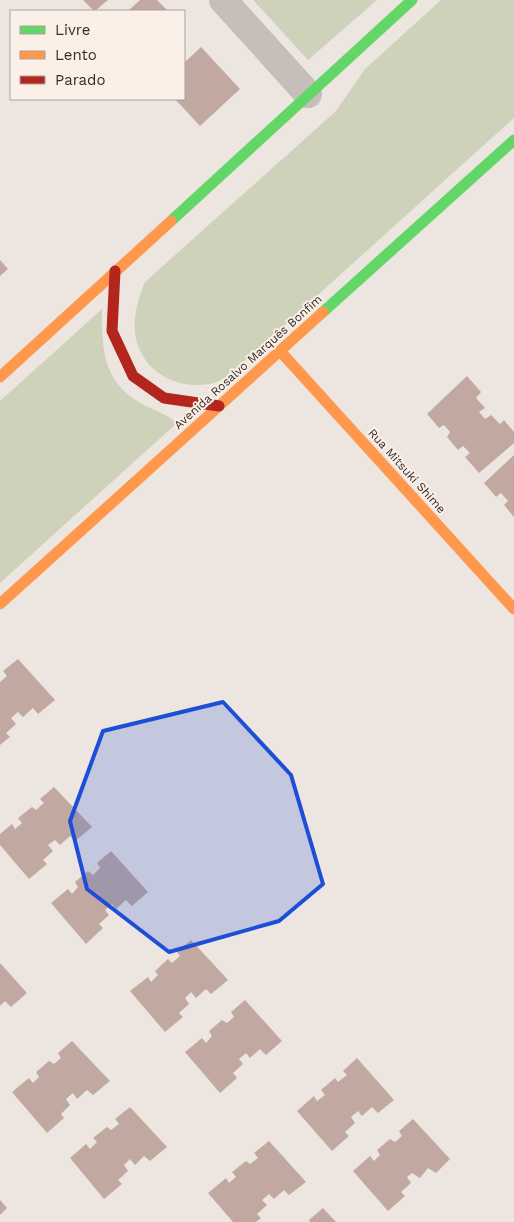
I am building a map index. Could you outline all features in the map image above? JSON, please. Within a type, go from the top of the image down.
[{"type":"street","points":[[223,0],[308,94]]},
{"type":"street","points":[[0,376],[412,0]]},
{"type":"street","name":"Avenida Rosalvo Marquês Bonfim","points":[[0,604],[514,140]]},
{"type":"street","points":[[115,271],[112,331],[133,376],[164,398],[219,406]]},
{"type":"street","name":"Rua Mitsuki Shime","points":[[280,352],[514,609]]},
{"type":"highlighted area","points":[[223,702],[291,775],[323,884],[279,921],[169,952],[87,889],[70,821],[103,731]]},
{"type":"green space","points":[[253,0],[377,0],[308,60]]},
{"type":"green space","points":[[441,0],[514,0],[514,118],[228,376],[212,383],[184,384],[172,381],[152,368],[144,358],[135,334],[137,308],[145,282],[336,111],[365,69]]},
{"type":"green space","points":[[102,309],[106,360],[115,380],[130,396],[177,423],[0,583],[0,401]]},
{"type":"building","points":[[83,0],[108,0],[96,10],[93,10]]},
{"type":"building","points":[[140,0],[157,0],[167,10],[129,10]]},
{"type":"building","points":[[201,47],[240,89],[200,126],[176,100],[185,100],[185,62]]},
{"type":"building","points":[[0,260],[8,269],[0,276]]},
{"type":"building","points":[[467,376],[481,392],[476,398],[485,408],[479,412],[485,419],[491,415],[500,424],[504,420],[514,432],[514,443],[479,473],[465,457],[470,453],[463,446],[458,450],[447,437],[450,432],[444,425],[439,428],[427,414]]},
{"type":"building","points":[[514,455],[514,517],[504,505],[508,501],[501,493],[496,497],[484,483]]},
{"type":"building","points":[[18,659],[55,700],[38,714],[33,708],[23,717],[18,712],[11,718],[16,724],[6,733],[10,737],[0,745],[0,682],[7,676],[3,671]]},
{"type":"building","points":[[54,787],[92,827],[75,841],[70,836],[60,845],[55,840],[48,845],[53,851],[43,860],[47,864],[29,879],[0,845],[0,834],[12,824],[15,829],[22,823],[18,818],[32,807],[36,810],[44,803],[40,799]]},
{"type":"building","points":[[111,851],[148,892],[132,906],[126,900],[116,909],[112,904],[105,910],[109,915],[99,924],[103,928],[86,944],[51,903],[68,889],[72,894],[78,887],[75,882],[88,871],[93,875],[100,868],[97,863]]},
{"type":"building","points":[[191,940],[228,980],[211,994],[206,989],[196,998],[191,992],[185,998],[189,1004],[179,1013],[183,1017],[165,1032],[130,991],[148,977],[151,982],[158,975],[155,971],[168,959],[172,963],[180,956],[177,952]]},
{"type":"building","points":[[0,963],[27,993],[11,1007],[5,1001],[0,1006]]},
{"type":"building","points":[[245,1000],[282,1041],[266,1055],[260,1049],[250,1058],[246,1053],[239,1059],[243,1064],[233,1073],[237,1078],[220,1093],[185,1052],[202,1038],[206,1043],[212,1036],[209,1031],[222,1020],[227,1023],[234,1017],[231,1012]]},
{"type":"building","points":[[72,1041],[110,1081],[93,1095],[87,1090],[77,1099],[73,1093],[66,1099],[70,1105],[61,1114],[64,1118],[47,1133],[12,1092],[29,1078],[33,1083],[39,1077],[36,1072],[49,1061],[54,1064],[61,1058],[58,1053]]},
{"type":"building","points":[[357,1058],[394,1100],[378,1113],[372,1107],[362,1116],[358,1111],[351,1117],[355,1123],[345,1132],[349,1136],[332,1151],[297,1111],[314,1096],[317,1101],[325,1095],[321,1090],[335,1078],[338,1082],[347,1075],[343,1071]]},
{"type":"building","points":[[130,1107],[167,1147],[150,1161],[144,1156],[135,1165],[130,1159],[124,1165],[128,1171],[118,1180],[122,1184],[104,1199],[70,1158],[86,1144],[90,1149],[97,1142],[93,1138],[107,1127],[111,1130],[119,1124],[115,1119]]},
{"type":"building","points":[[413,1119],[450,1159],[436,1173],[428,1168],[420,1178],[412,1173],[407,1177],[411,1183],[401,1192],[405,1196],[388,1211],[353,1171],[370,1156],[374,1161],[380,1155],[377,1150],[390,1139],[395,1142],[402,1136],[399,1131]]},
{"type":"building","points":[[269,1141],[306,1182],[289,1195],[284,1190],[274,1199],[269,1194],[262,1200],[267,1205],[257,1214],[261,1218],[256,1222],[233,1222],[208,1193],[226,1178],[229,1183],[236,1177],[232,1172],[246,1161],[250,1164],[258,1158],[254,1153]]},
{"type":"building","points":[[0,1200],[7,1208],[0,1215]]},
{"type":"building","points":[[323,1208],[336,1222],[310,1222],[309,1220]]},
{"type":"traffic: fast","points":[[171,221],[412,0]]},
{"type":"traffic: fast","points":[[323,312],[514,140]]},
{"type":"traffic: slow","points":[[0,377],[171,221]]},
{"type":"traffic: slow","points":[[0,604],[323,312]]},
{"type":"traffic: slow","points":[[280,351],[514,609]]},
{"type":"traffic: jam","points":[[115,271],[112,331],[133,376],[164,398],[219,406]]}]
